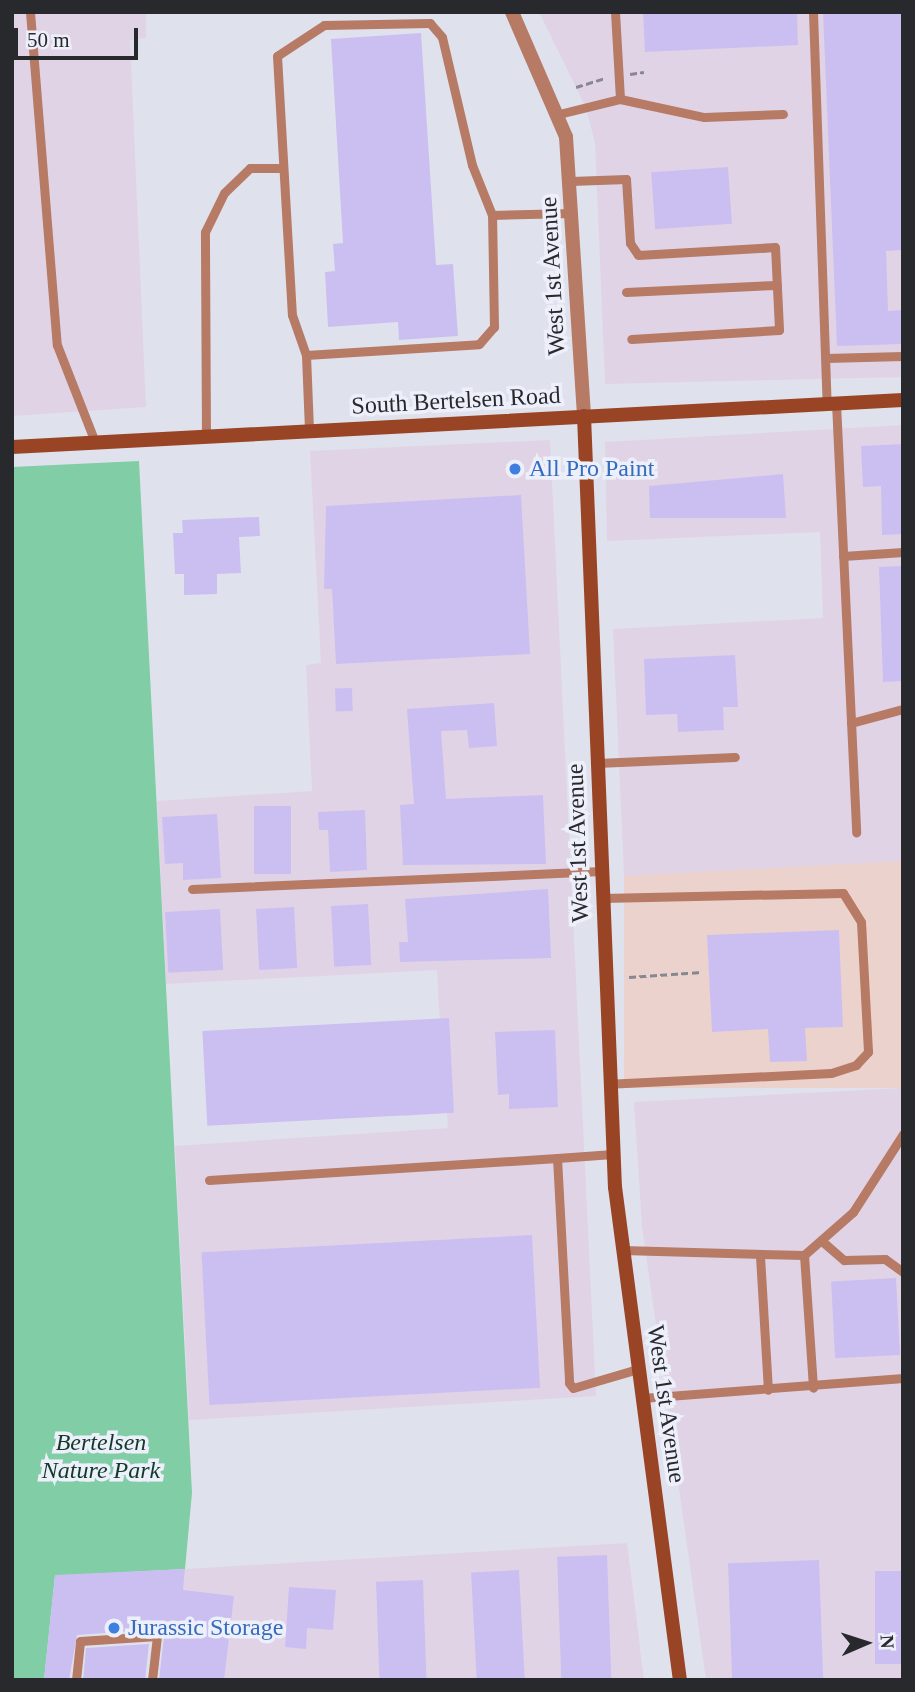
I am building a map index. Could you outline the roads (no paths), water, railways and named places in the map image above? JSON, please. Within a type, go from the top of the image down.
[{"type":"street","name":"West 1st Avenue","points":[[512,12],[559,114],[571,181],[584,416],[612,1154],[622,1250],[680,1680]]},
{"type":"street","name":"South Bertelsen Road","points":[[12,447],[903,400]]},
{"type":"lane","points":[[30,12],[57,345],[95,442]]},
{"type":"lane","points":[[615,12],[620,99]]},
{"type":"lane","points":[[813,12],[826,358],[843,556],[856,833]]},
{"type":"lane","points":[[306,355],[479,344],[494,327],[492,215],[472,165],[442,37],[430,23],[324,25],[277,56],[292,315],[306,355],[309,431]]},
{"type":"lane","points":[[559,114],[620,99],[704,117],[783,114]]},
{"type":"lane","points":[[206,437],[205,232],[225,193],[250,168],[283,168]]},
{"type":"lane","points":[[571,181],[626,179],[630,243],[638,255],[775,247],[779,330],[631,339]]},
{"type":"lane","points":[[492,215],[572,213]]},
{"type":"lane","points":[[626,292],[777,285]]},
{"type":"lane","points":[[826,358],[903,356]]},
{"type":"lane","points":[[843,556],[903,552]]},
{"type":"lane","points":[[850,723],[903,709]]},
{"type":"lane","points":[[597,763],[735,757]]},
{"type":"lane","points":[[192,889],[602,871]]},
{"type":"lane","points":[[603,898],[843,893],[861,922],[868,1052],[856,1065],[831,1073],[610,1084]]},
{"type":"lane","points":[[622,1250],[760,1256],[804,1255],[823,1242],[853,1212],[903,1134]]},
{"type":"lane","points":[[209,1180],[612,1154]]},
{"type":"lane","points":[[557,1158],[569,1384],[573,1388],[638,1369]]},
{"type":"lane","points":[[823,1242],[844,1260],[885,1259],[903,1272]]},
{"type":"lane","points":[[804,1255],[813,1388]]},
{"type":"lane","points":[[760,1256],[768,1390]]},
{"type":"lane","points":[[642,1398],[813,1388],[903,1378]]},
{"type":"lane","points":[[76,1680],[80,1641],[157,1636],[152,1680]]},
{"type":"place","name":"All Pro Paint","points":[[515,469]]},
{"type":"place","name":"Jurassic Storage","points":[[114,1628]]},
{"type":"park label","name":"Bertelsen Nature Park","points":[[101,1457]]}]
